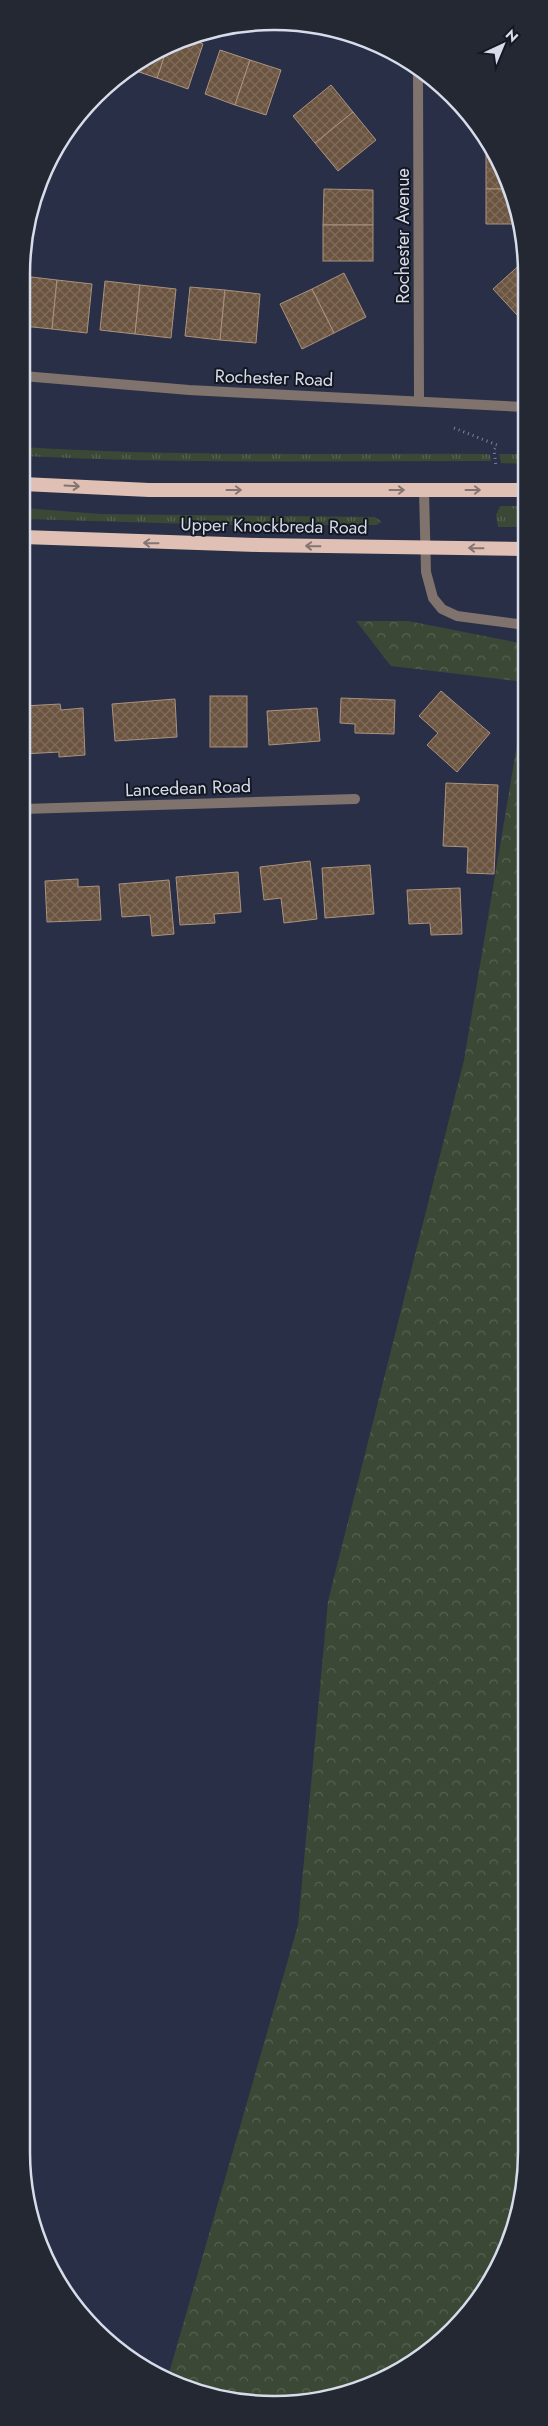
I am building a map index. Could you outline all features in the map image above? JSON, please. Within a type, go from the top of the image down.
[{"type":"highway","name":"Upper Knockbreda Road","points":[[30,484],[149,490],[518,490]]},
{"type":"highway","name":"Upper Knockbreda Road","points":[[30,537],[127,542],[518,548]]},
{"type":"street","name":"Rochester Avenue","points":[[418,77],[419,400]]},
{"type":"street","name":"Rochester Road","points":[[30,377],[189,390],[419,400],[518,407]]},
{"type":"street","points":[[424,490],[426,572],[429,589],[433,598],[442,609],[457,616],[518,624]]},
{"type":"street","name":"Lancedean Road","points":[[30,809],[355,799]]},
{"type":"path","points":[[419,400],[438,422],[497,445],[494,450],[496,467]]},
{"type":"green space","points":[[30,447],[257,454],[490,454],[491,461],[257,462],[30,456]]},
{"type":"green space","points":[[499,454],[518,454],[518,464],[501,463]]},
{"type":"green space","points":[[500,506],[518,506],[518,527],[498,527],[496,515]]},
{"type":"green space","points":[[30,509],[101,514],[375,517],[382,522],[376,525],[228,525],[30,519]]},
{"type":"green space","points":[[356,621],[408,621],[518,643],[518,681],[391,666]]},
{"type":"green space","points":[[518,739],[518,2152],[516,2184],[505,2230],[493,2260],[477,2288],[447,2325],[423,2346],[382,2371],[337,2388],[306,2394],[274,2396],[242,2394],[211,2388],[169,2372],[298,1925],[328,1601],[464,1060]]},
{"type":"building","points":[[198,42],[203,44],[188,89],[157,78],[164,56]]},
{"type":"building","points":[[220,50],[250,60],[235,105],[205,94]]},
{"type":"building","points":[[164,56],[157,78],[137,71]]},
{"type":"building","points":[[250,60],[281,70],[266,115],[235,105]]},
{"type":"building","points":[[331,85],[353,112],[315,143],[293,116]]},
{"type":"building","points":[[353,112],[376,140],[338,171],[315,143]]},
{"type":"building","points":[[486,154],[502,189],[486,189]]},
{"type":"building","points":[[324,189],[373,190],[373,225],[323,225]]},
{"type":"building","points":[[486,189],[502,189],[513,224],[486,224]]},
{"type":"building","points":[[323,225],[373,225],[373,261],[323,261]]},
{"type":"building","points":[[518,267],[518,314],[517,315],[493,289]]},
{"type":"building","points":[[344,273],[366,317],[334,333],[312,289]]},
{"type":"building","points":[[30,277],[57,280],[52,329],[30,327]]},
{"type":"building","points":[[57,280],[92,284],[87,333],[52,329]]},
{"type":"building","points":[[105,281],[140,285],[135,334],[100,330]]},
{"type":"building","points":[[140,285],[176,289],[171,338],[135,334]]},
{"type":"building","points":[[190,287],[225,290],[220,340],[185,336]]},
{"type":"building","points":[[312,289],[334,333],[302,349],[280,304]]},
{"type":"building","points":[[225,290],[260,294],[256,343],[220,340]]},
{"type":"building","points":[[441,691],[490,733],[457,772],[427,745],[438,733],[419,716]]},
{"type":"building","points":[[210,696],[247,696],[247,747],[210,747]]},
{"type":"building","points":[[341,698],[395,700],[394,734],[355,733],[355,724],[340,723]]},
{"type":"building","points":[[175,699],[177,737],[115,741],[112,704]]},
{"type":"building","points":[[60,704],[61,710],[83,708],[85,755],[59,757],[59,752],[30,754],[30,706]]},
{"type":"building","points":[[317,708],[320,741],[269,745],[267,711]]},
{"type":"building","points":[[446,783],[498,785],[494,874],[467,873],[468,847],[443,846]]},
{"type":"building","points":[[310,861],[317,919],[284,923],[281,898],[264,900],[260,867]]},
{"type":"building","points":[[370,865],[374,914],[325,918],[322,868]]},
{"type":"building","points":[[238,872],[241,912],[214,914],[215,923],[180,925],[176,877]]},
{"type":"building","points":[[78,879],[78,887],[99,886],[101,920],[47,922],[45,881]]},
{"type":"building","points":[[169,880],[174,934],[152,936],[150,915],[122,917],[119,884]]},
{"type":"building","points":[[460,888],[462,934],[431,935],[430,923],[409,924],[407,890]]}]
